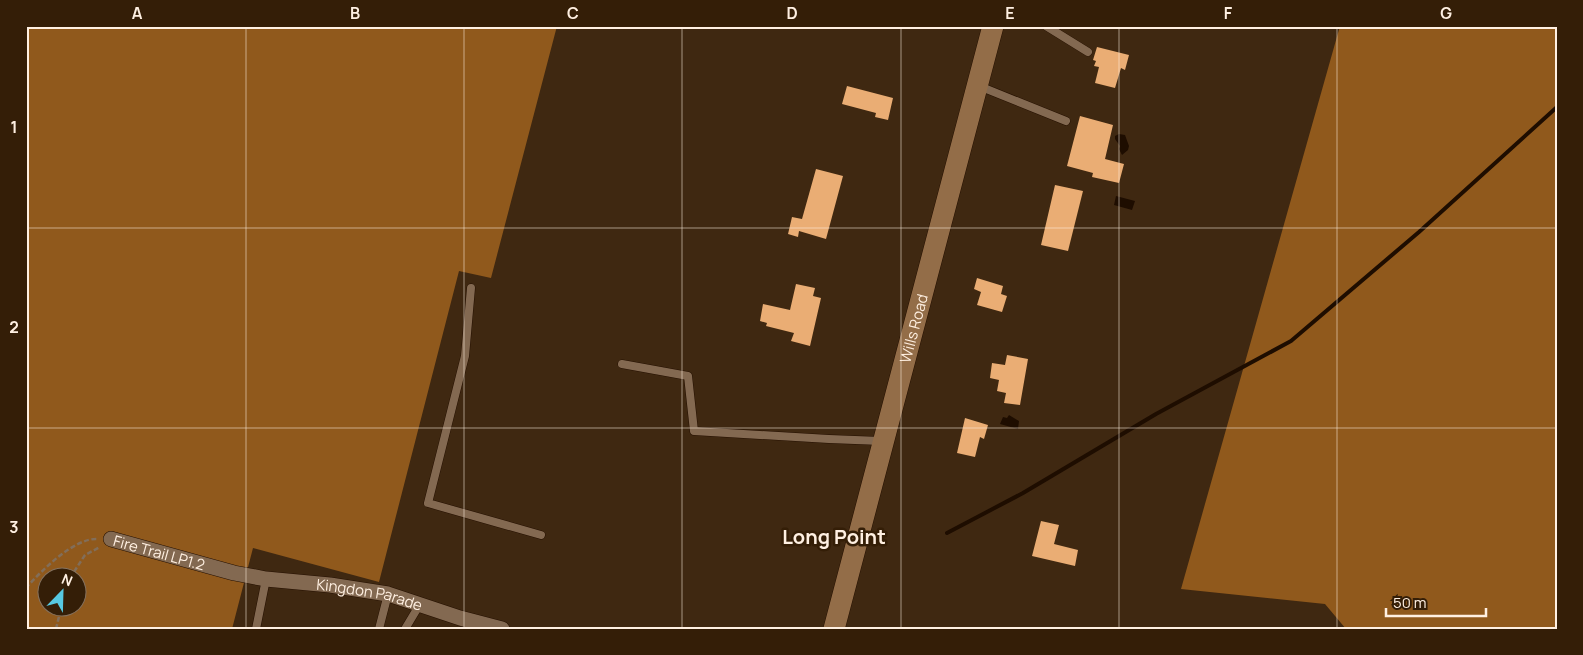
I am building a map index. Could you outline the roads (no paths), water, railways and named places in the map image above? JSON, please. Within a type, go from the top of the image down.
[{"type":"street","name":"Wills Road","points":[[834,629],[993,26]]},
{"type":"street","name":"Fire Trail LP1.2","points":[[111,539],[234,573]]},
{"type":"street","name":"Kingdon Parade","points":[[234,573],[266,579],[330,585],[388,594],[502,629]]},
{"type":"lane","points":[[1046,26],[1088,52]]},
{"type":"lane","points":[[977,86],[1066,121]]},
{"type":"lane","points":[[471,288],[465,356],[428,503],[541,535]]},
{"type":"lane","points":[[622,364],[688,376],[694,431],[883,441]]},
{"type":"lane","points":[[256,629],[266,579]]},
{"type":"lane","points":[[379,629],[388,594]]},
{"type":"lane","points":[[405,629],[420,604]]},
{"type":"waterway","points":[[947,533],[1023,493],[1156,414],[1291,341],[1419,232],[1557,107]]},
{"type":"district","name":"Long Point","points":[[834,536]]}]
